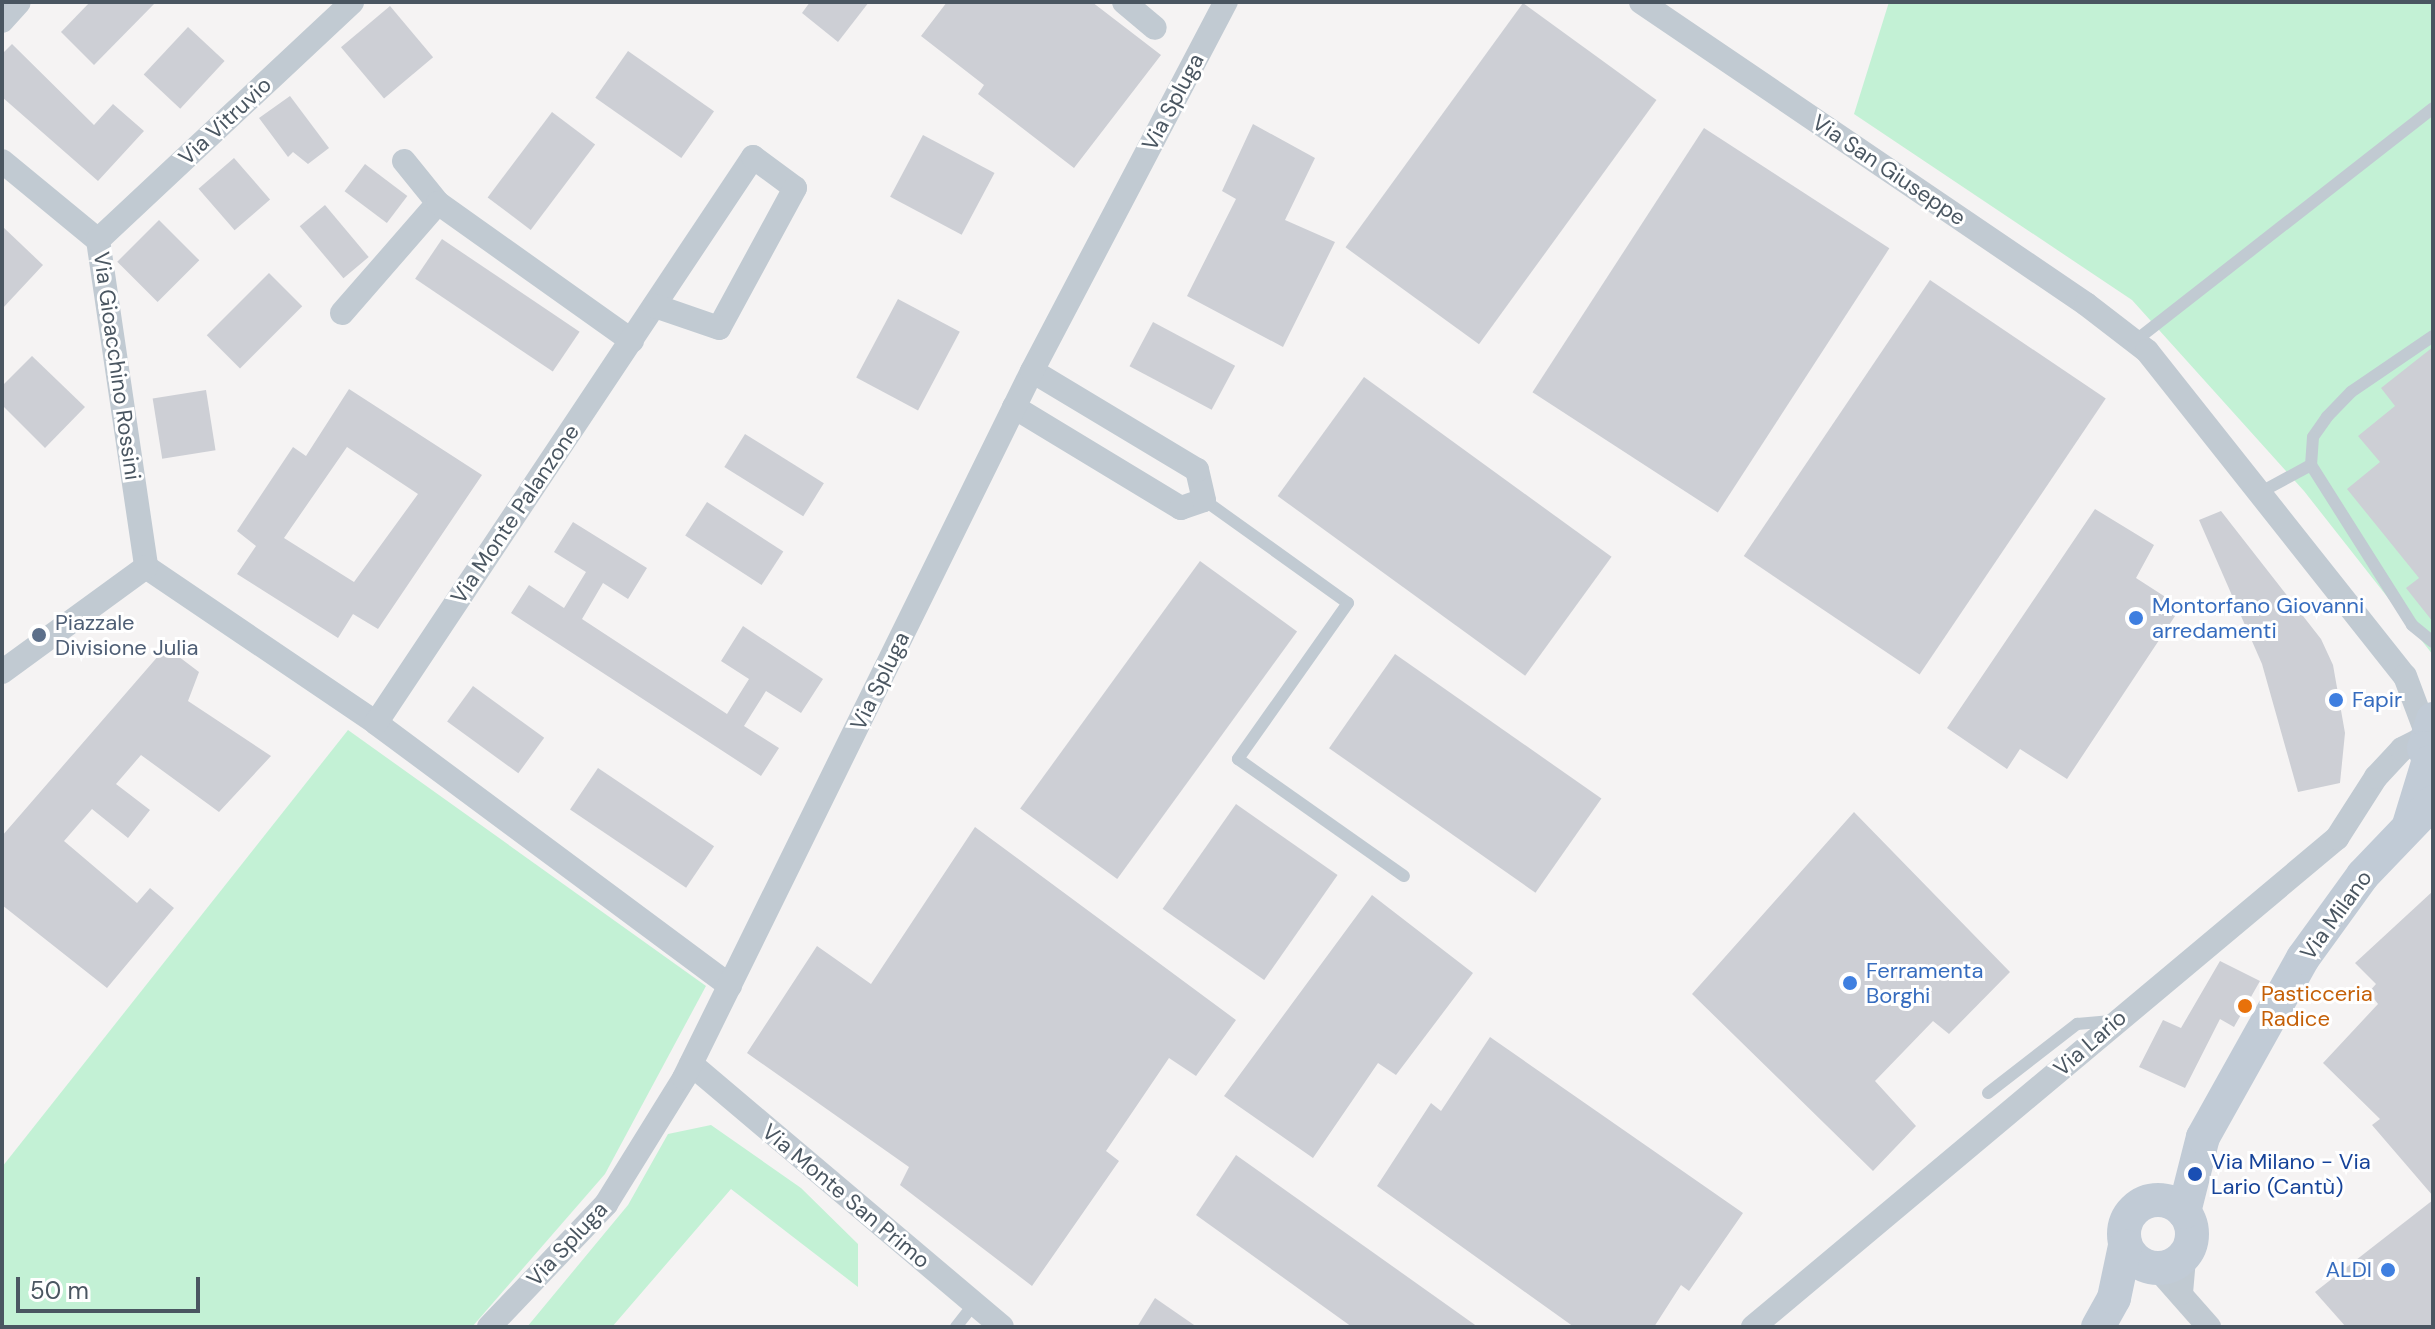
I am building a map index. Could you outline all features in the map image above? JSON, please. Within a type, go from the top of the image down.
[{"type":"main road","name":"Via Milano","points":[[2144,1202],[2203,1137],[2303,958],[2363,875],[2421,814],[2426,746]]},
{"type":"main road","name":"Via Milano","points":[[2184,1212],[2203,1137]]},
{"type":"main road","points":[[2166,1200],[2184,1212],[2192,1234],[2111,1312],[2125,1246],[2124,1225],[2144,1202],[2166,1200]]},
{"type":"main road","points":[[2125,1246],[2140,1264],[2164,1264]]},
{"type":"street","points":[[2,21],[19,2]]},
{"type":"street","name":"Via Vitruvio","points":[[98,240],[352,2]]},
{"type":"street","points":[[1124,2],[1155,28]]},
{"type":"street","name":"Via Spluga","points":[[489,1327],[606,1204],[691,1064],[1032,371],[1226,2]]},
{"type":"street","name":"Via San Giuseppe","points":[[1641,2],[2135,341],[2177,384],[2405,676],[2426,746]]},
{"type":"street","name":"Via Monte Palanzone","points":[[376,723],[753,157],[795,188],[719,328],[655,306]]},
{"type":"street","name":"Via Gioacchino Rossini","points":[[2,161],[98,240],[146,567]]},
{"type":"street","points":[[404,161],[438,203],[632,341]]},
{"type":"street","points":[[342,313],[438,203]]},
{"type":"street","points":[[1014,407],[1181,508],[1204,500],[1197,470],[1032,371]]},
{"type":"street","points":[[2,672],[146,567],[376,723],[730,986]]},
{"type":"street","name":"Via San Giuseppe","points":[[2405,676],[2433,691]]},
{"type":"street","name":"Via Lario","points":[[1753,1327],[2114,1021],[2337,838],[2376,777],[2426,746]]},
{"type":"street","name":"Via Monte San Primo","points":[[691,1064],[1002,1327]]},
{"type":"street","points":[[2164,1264],[2181,1293],[2209,1327]]},
{"type":"lane","points":[[2135,341],[2433,108]]},
{"type":"lane","points":[[2433,336],[2351,392],[2327,417],[2313,437],[2311,465],[2412,625],[2433,642]]},
{"type":"lane","points":[[2261,492],[2311,465]]},
{"type":"lane","points":[[1204,500],[1348,603],[1238,759],[1404,876]]},
{"type":"lane","points":[[1988,1093],[2077,1024],[2114,1021]]},
{"type":"lane","points":[[956,1327],[974,1304]]},
{"type":"green space","points":[[1889,2],[2433,2],[2433,655],[2304,491],[2132,300],[1854,114]]},
{"type":"green space","points":[[348,730],[706,986],[605,1174],[472,1327],[2,1327],[2,1167]]},
{"type":"green space","points":[[711,1125],[801,1188],[858,1244],[858,1287],[731,1189],[612,1327],[527,1327],[628,1205],[668,1134]]},
{"type":"building","points":[[90,2],[156,2],[94,65],[61,32]]},
{"type":"building","points":[[810,2],[869,2],[838,42],[802,13]]},
{"type":"building","points":[[947,2],[1092,2],[1161,55],[1074,168],[978,94],[984,85],[921,36]]},
{"type":"building","points":[[1523,3],[1656,100],[1479,344],[1345,247]]},
{"type":"building","points":[[390,6],[433,57],[384,98],[341,47]]},
{"type":"building","points":[[188,27],[225,61],[180,109],[144,75]]},
{"type":"building","points":[[12,44],[94,125],[113,104],[144,131],[98,181],[2,97],[2,54]]},
{"type":"building","points":[[628,51],[714,111],[681,158],[595,98]]},
{"type":"building","points":[[290,96],[329,148],[308,164],[293,152],[288,157],[259,118]]},
{"type":"building","points":[[552,112],[595,144],[531,230],[488,197]]},
{"type":"building","points":[[1253,124],[1315,158],[1285,220],[1335,242],[1283,347],[1187,296],[1236,199],[1222,191]]},
{"type":"building","points":[[1704,128],[1889,248],[1718,513],[1532,392]]},
{"type":"building","points":[[923,135],[995,173],[962,235],[890,197]]},
{"type":"building","points":[[234,158],[270,200],[235,230],[199,189]]},
{"type":"building","points":[[365,164],[407,196],[387,223],[345,191]]},
{"type":"building","points":[[325,205],[369,257],[343,278],[300,226]]},
{"type":"building","points":[[159,220],[199,260],[158,302],[117,262]]},
{"type":"building","points":[[2,226],[43,265],[2,309]]},
{"type":"building","points":[[442,239],[580,332],[553,372],[415,279]]},
{"type":"building","points":[[269,273],[302,306],[240,368],[207,335]]},
{"type":"building","points":[[1930,280],[2106,399],[1920,675],[1744,556]]},
{"type":"building","points":[[898,299],[960,332],[918,410],[856,378]]},
{"type":"building","points":[[1153,322],[1235,366],[1212,410],[1130,366]]},
{"type":"building","points":[[2433,347],[2433,622],[2406,588],[2419,578],[2347,489],[2380,462],[2358,436],[2395,406],[2381,388]]},
{"type":"building","points":[[32,356],[85,407],[45,448],[2,405],[2,386]]},
{"type":"building","points":[[1364,377],[1612,557],[1525,676],[1278,496]]},
{"type":"building","points":[[349,389],[482,475],[378,629],[353,614],[338,638],[237,574],[256,546],[237,531],[293,447],[306,456]],"holes":[[[347,447],[418,494],[354,582],[284,538]]]},
{"type":"building","points":[[206,390],[216,450],[162,459],[153,398]]},
{"type":"building","points":[[745,434],[824,483],[803,516],[724,467]]},
{"type":"building","points":[[707,502],[783,552],[762,585],[685,536]]},
{"type":"building","points":[[2095,509],[2154,545],[2136,578],[2181,607],[2067,779],[2020,749],[2007,769],[1947,728]]},
{"type":"building","points":[[2221,511],[2321,639],[2333,665],[2345,733],[2340,783],[2298,792],[2262,664],[2199,520]]},
{"type":"building","points":[[573,522],[647,568],[628,599],[603,583],[582,619],[727,714],[749,679],[721,661],[743,626],[823,679],[801,713],[766,691],[744,726],[779,748],[761,776],[511,613],[529,585],[564,608],[586,572],[554,552]]},
{"type":"building","points":[[1200,561],[1297,632],[1117,879],[1020,809]]},
{"type":"building","points":[[166,647],[199,672],[188,701],[271,756],[219,812],[141,755],[116,784],[150,810],[128,838],[92,809],[64,841],[137,903],[150,888],[174,908],[107,988],[2,905],[2,836]]},
{"type":"building","points":[[1395,654],[1601,799],[1535,893],[1329,748]]},
{"type":"building","points":[[473,686],[544,738],[518,773],[447,722]]},
{"type":"building","points":[[598,768],[714,846],[686,888],[570,809]]},
{"type":"building","points":[[1236,804],[1338,875],[1264,980],[1163,909]]},
{"type":"building","name":"Ferramenta Borghi","points":[[1854,812],[2010,972],[1949,1034],[1933,1021],[1875,1081],[1916,1126],[1873,1171],[1692,994]]},
{"type":"building","points":[[975,827],[1236,1020],[1196,1076],[1169,1058],[1106,1151],[1119,1161],[1032,1286],[900,1185],[909,1167],[747,1053],[817,946],[871,984]]},
{"type":"building","points":[[2433,891],[2433,1196],[2372,1125],[2380,1119],[2323,1063],[2378,1004],[2369,992],[2376,984],[2355,963]]},
{"type":"building","points":[[1372,895],[1473,973],[1396,1075],[1378,1063],[1313,1158],[1224,1096]]},
{"type":"building","points":[[2220,961],[2260,981],[2234,1027],[2220,1019],[2185,1088],[2139,1067],[2163,1020],[2181,1028]]},
{"type":"building","points":[[1490,1037],[1743,1213],[1689,1291],[1681,1285],[1654,1327],[1574,1327],[1377,1186],[1431,1103],[1441,1111]]},
{"type":"building","points":[[1236,1155],[1478,1327],[1352,1327],[1196,1215]]},
{"type":"building","name":"ALDI","points":[[2433,1200],[2433,1327],[2346,1327],[2315,1292]]},
{"type":"building","points":[[1155,1298],[1197,1327],[1137,1327]]},
{"type":"place","name":"Montorfano Giovanni arredamenti","points":[[2136,618]]},
{"type":"place","name":"Piazzale Divisione Julia","points":[[39,635]]},
{"type":"place","name":"Fapir","points":[[2336,700]]},
{"type":"place","name":"Ferramenta Borghi","points":[[1850,983]]},
{"type":"place","name":"Pasticceria Radice","points":[[2245,1006]]},
{"type":"place","name":"Via Milano - Via Lario (Cantù)","points":[[2195,1174]]},
{"type":"place","name":"ALDI","points":[[2388,1270]]}]
